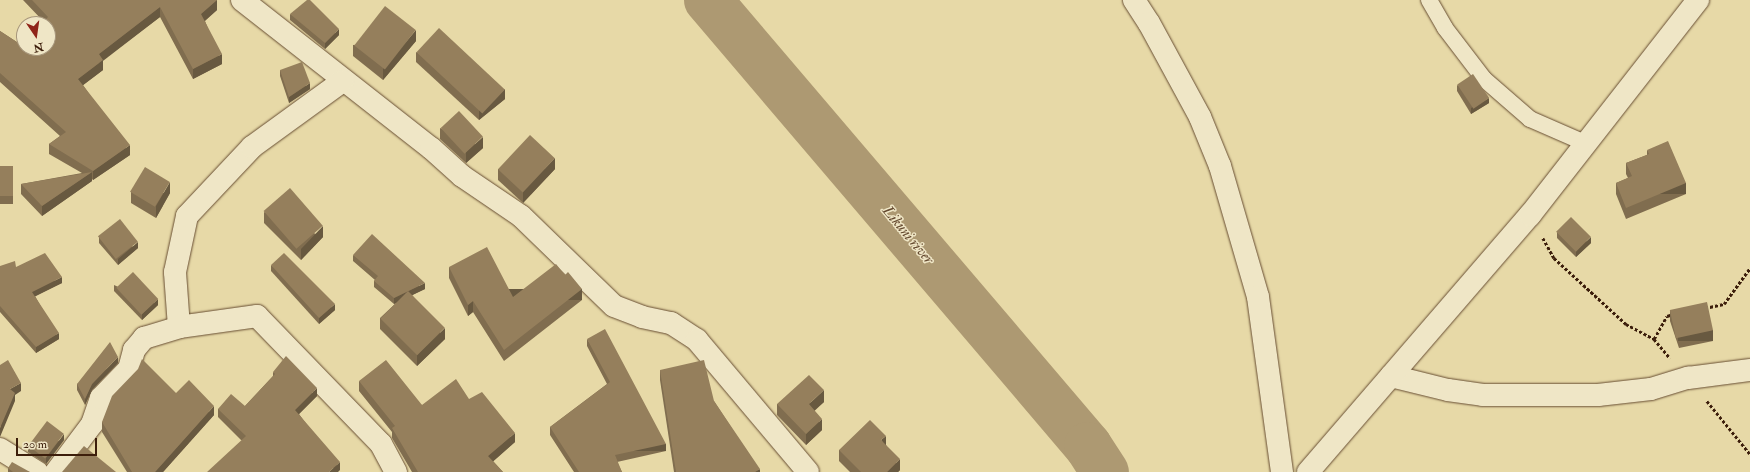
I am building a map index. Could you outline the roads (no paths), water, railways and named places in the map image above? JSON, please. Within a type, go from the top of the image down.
[{"type":"street","points":[[242,0],[343,81],[431,148],[462,176],[521,216],[614,306],[642,317],[671,323],[697,340],[808,472]]},
{"type":"street","points":[[1134,0],[1149,23],[1200,116],[1220,166],[1258,297],[1282,472]]},
{"type":"street","points":[[1308,472],[1530,215],[1698,0]]},
{"type":"street","points":[[179,326],[175,272],[187,216],[252,147],[343,81]]},
{"type":"street","points":[[56,472],[92,424],[101,398],[130,369],[134,350],[144,338],[179,326],[258,316],[381,444],[396,472]]},
{"type":"street","points":[[1391,376],[1448,390],[1483,395],[1598,395],[1651,389],[1688,378],[1750,370]]},
{"type":"street","points":[[0,449],[37,472]]},
{"type":"lane","points":[[1429,0],[1445,28],[1484,79],[1530,119],[1585,143]]},
{"type":"waterway","name":"Likuni river","points":[[708,0],[1088,446],[1105,472]]}]
